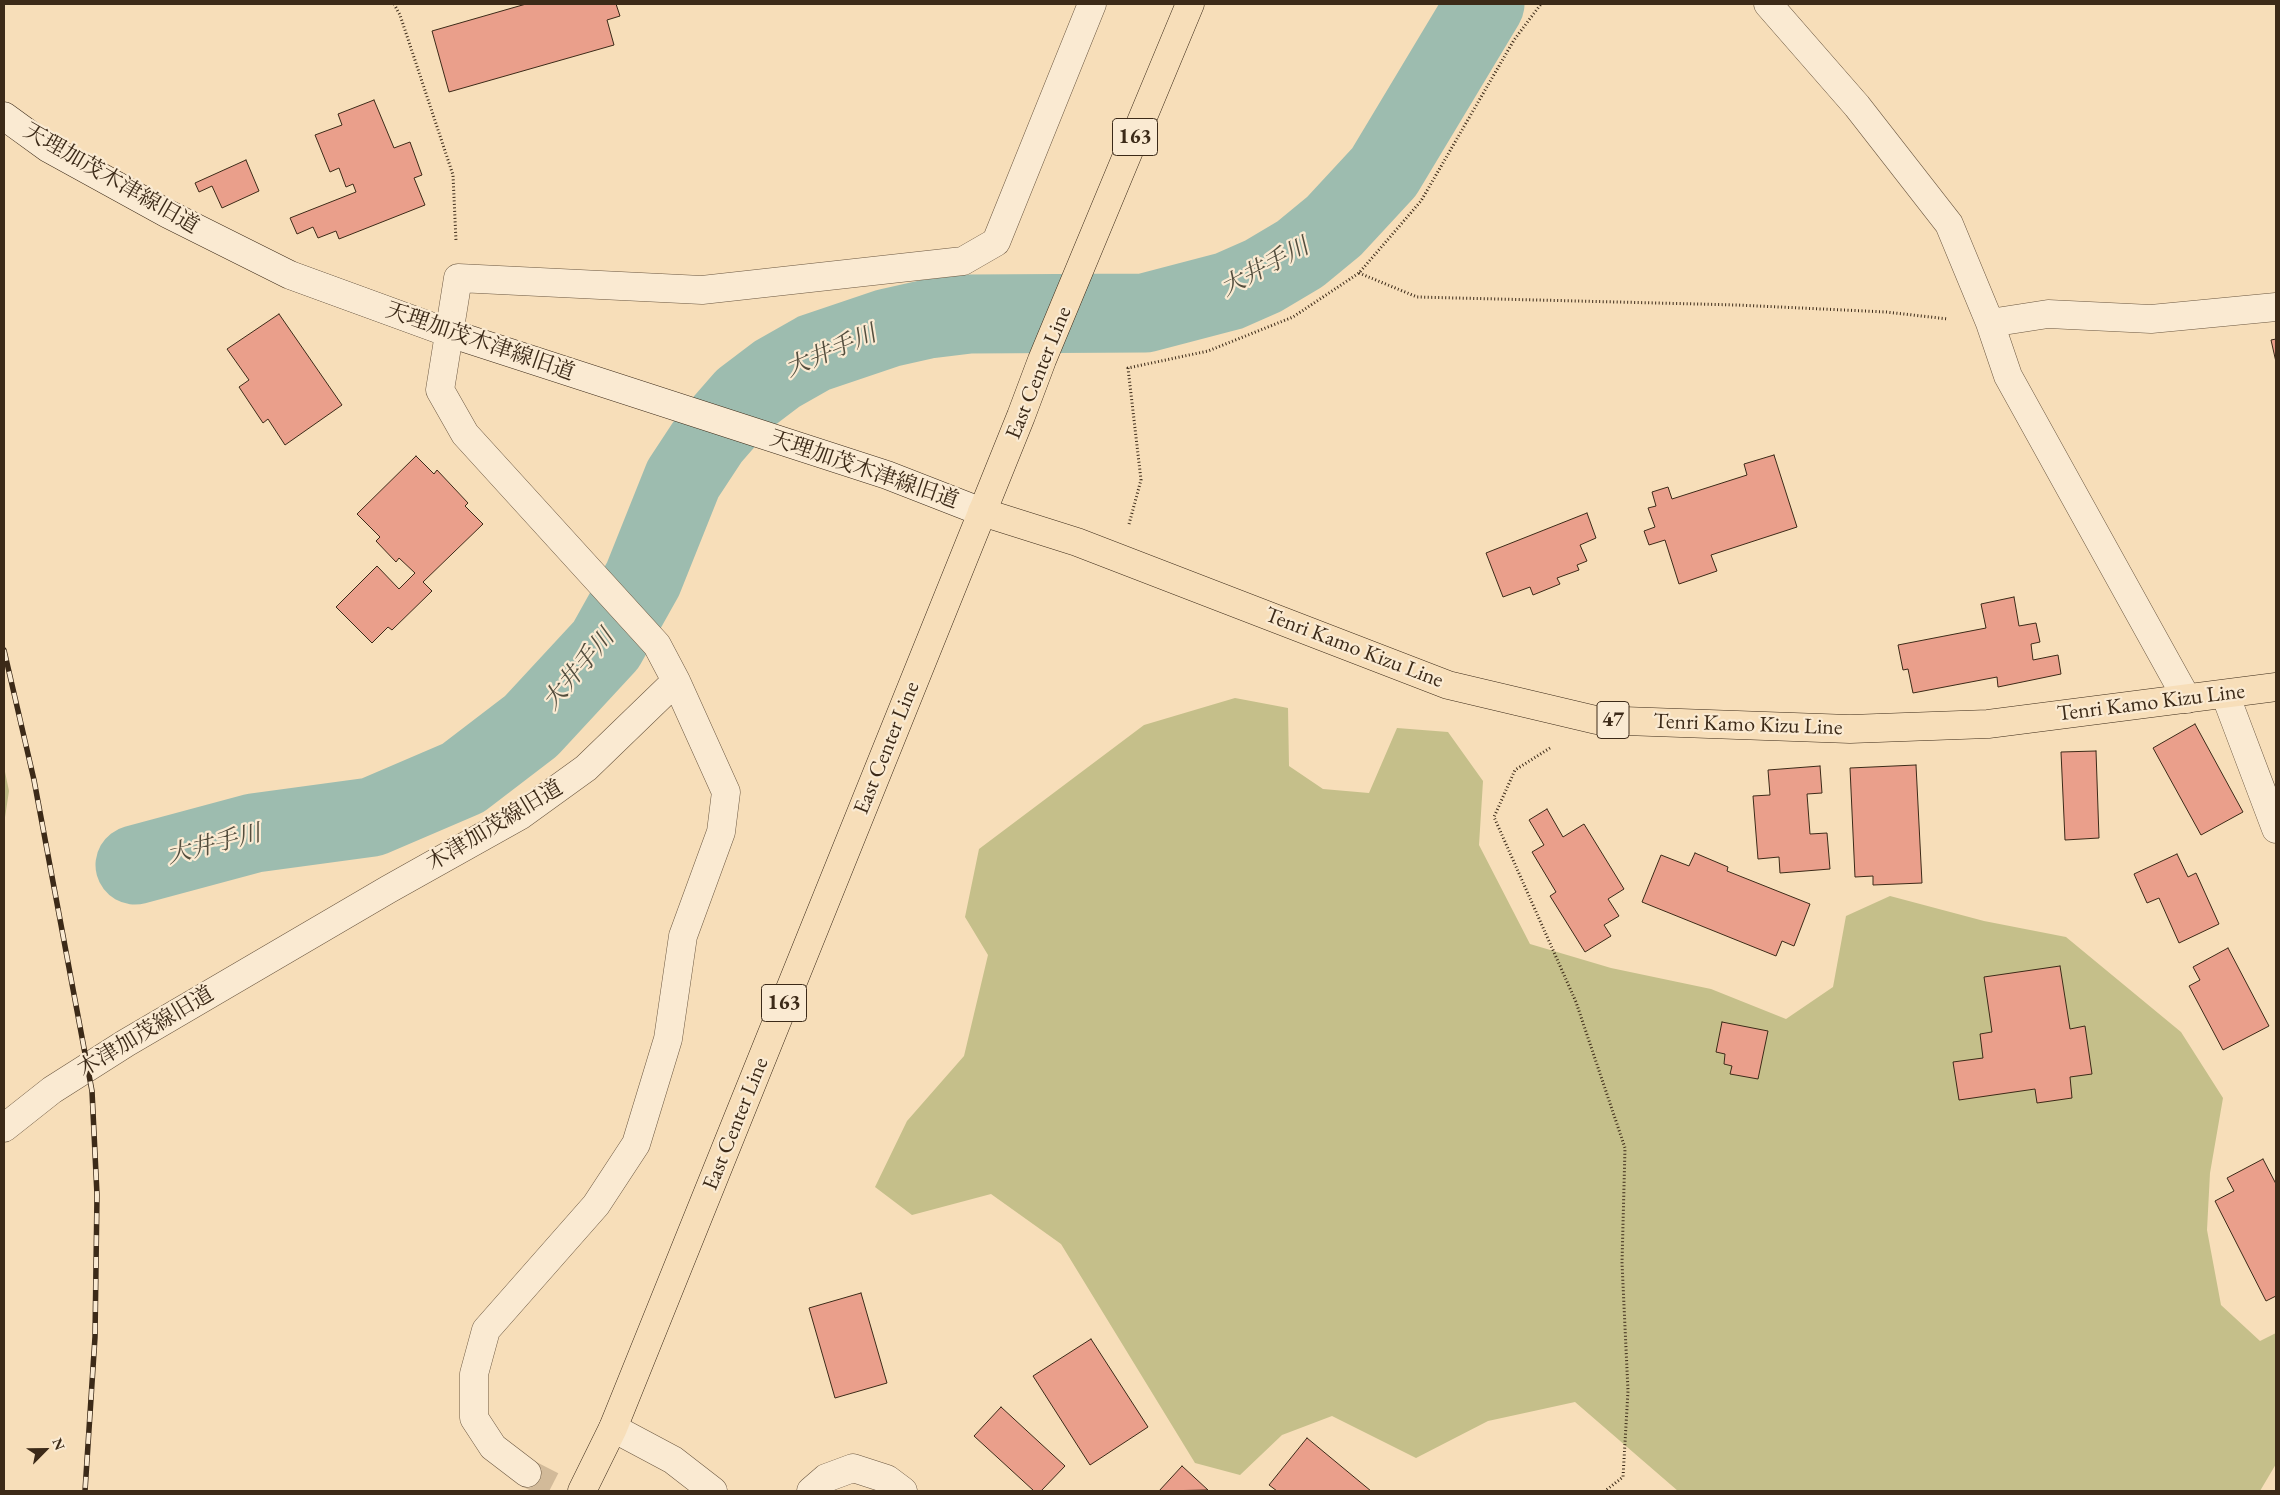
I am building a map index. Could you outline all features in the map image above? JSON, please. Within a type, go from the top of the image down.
[{"type":"main road","name":"East Center Line","points":[[582,1491],[613,1428],[1022,416],[1042,360],[1190,4]]},
{"type":"main road","name":"Tenri Kamo Kizu Line","points":[[982,512],[1120,558],[1448,685],[1596,720],[1860,729],[1988,724],[2276,687]]},
{"type":"street","points":[[527,1473],[493,1446],[474,1418],[474,1374],[486,1330],[596,1205],[636,1144],[668,1039],[684,936],[721,832],[726,792],[676,681],[657,645],[465,434],[440,390],[458,278],[702,290],[963,260],[996,242],[1092,4]]},
{"type":"street","points":[[1768,4],[1857,106],[1949,224],[1990,324],[2008,376],[2188,699]]},
{"type":"street","name":"天理加茂木津線旧道","points":[[4,116],[48,148],[151,205],[290,275],[449,333],[887,475],[982,512]]},
{"type":"street","points":[[1990,324],[2048,314],[2151,319],[2276,307]]},
{"type":"street","name":"木津加茂線旧道","points":[[4,1128],[52,1090],[126,1043],[389,889],[521,815],[586,768],[676,681]]},
{"type":"street","points":[[2225,694],[2276,829]]},
{"type":"street","points":[[613,1428],[673,1460],[713,1491]]},
{"type":"street","points":[[811,1491],[826,1478],[853,1468],[887,1479],[903,1491]]},
{"type":"path","points":[[394,4],[400,15],[453,175],[458,278]]},
{"type":"path","points":[[1120,558],[1141,480],[1128,368],[1208,351],[1293,317],[1359,273],[1421,201],[1514,40],[1541,4]]},
{"type":"path","points":[[1359,273],[1417,297],[1737,305],[1886,312],[1990,324]]},
{"type":"path","points":[[1596,720],[1514,770],[1494,817],[1576,1002],[1625,1148],[1622,1263],[1628,1391],[1626,1429],[1623,1477],[1605,1491]]},
{"type":"shaded area","points":[[1235,698],[1288,708],[1289,766],[1323,789],[1369,793],[1397,728],[1448,732],[1483,781],[1479,845],[1530,944],[1611,968],[1711,989],[1786,1019],[1833,987],[1846,916],[1890,896],[1984,921],[2066,937],[2181,1032],[2223,1098],[2210,1173],[2207,1230],[2221,1305],[2260,1341],[2276,1333],[2276,1464],[2260,1491],[1678,1491],[1575,1402],[1488,1421],[1416,1458],[1332,1416],[1282,1435],[1240,1475],[1195,1463],[1061,1244],[991,1194],[912,1215],[875,1187],[907,1121],[964,1056],[988,955],[965,917],[979,849],[1144,725]]},
{"type":"shaded area","points":[[4,767],[9,791],[4,824]]},
{"type":"building","points":[[526,4],[616,4],[620,16],[607,20],[614,45],[449,92],[432,31]]},
{"type":"building","points":[[374,100],[394,148],[410,142],[422,175],[414,178],[425,205],[339,239],[336,231],[318,238],[313,227],[297,234],[290,218],[356,192],[353,184],[346,187],[339,168],[330,172],[315,135],[342,125],[338,114]]},
{"type":"building","points":[[246,160],[259,191],[222,208],[212,186],[199,192],[195,183]]},
{"type":"building","points":[[279,314],[342,405],[285,445],[268,419],[263,423],[239,387],[249,380],[227,349]]},
{"type":"building","points":[[2276,339],[2276,362],[2271,340]]},
{"type":"building","points":[[1774,455],[1797,527],[1711,555],[1717,571],[1679,584],[1665,540],[1649,545],[1644,531],[1655,527],[1648,508],[1656,506],[1652,492],[1668,487],[1672,499],[1747,475],[1744,464]]},
{"type":"building","points":[[416,456],[434,474],[437,470],[468,503],[465,506],[483,524],[423,582],[432,591],[392,630],[388,627],[372,643],[336,607],[377,566],[399,589],[415,573],[399,558],[396,562],[376,541],[380,537],[357,514]]},
{"type":"building","points":[[1587,513],[1596,538],[1580,545],[1587,561],[1577,565],[1579,570],[1557,578],[1560,584],[1533,595],[1530,587],[1503,597],[1486,553]]},
{"type":"building","points":[[2014,597],[2019,626],[2036,623],[2040,642],[2031,644],[2033,660],[2058,655],[2061,674],[1998,687],[1997,677],[1913,693],[1908,669],[1903,670],[1898,645],[1986,628],[1981,604]]},
{"type":"building","points":[[2195,724],[2243,812],[2201,835],[2153,748]]},
{"type":"building","points":[[2096,751],[2099,838],[2065,840],[2061,752]]},
{"type":"building","points":[[1916,765],[1922,883],[1873,885],[1873,876],[1855,877],[1850,768]]},
{"type":"building","points":[[1820,766],[1822,793],[1807,794],[1810,834],[1827,833],[1830,869],[1780,873],[1779,857],[1758,859],[1753,796],[1770,795],[1768,770]]},
{"type":"building","points":[[1547,809],[1563,837],[1584,824],[1624,889],[1608,899],[1619,916],[1604,925],[1611,936],[1585,952],[1550,896],[1556,892],[1532,852],[1544,845],[1529,820]]},
{"type":"building","points":[[1695,853],[1728,867],[1727,871],[1810,904],[1794,946],[1782,941],[1776,956],[1642,902],[1661,855],[1689,866]]},
{"type":"building","points":[[2177,854],[2188,877],[2196,873],[2219,924],[2179,943],[2159,898],[2147,903],[2134,874]]},
{"type":"building","points":[[2228,948],[2269,1026],[2223,1050],[2189,986],[2200,980],[2193,967]]},
{"type":"building","points":[[2060,966],[2070,1029],[2085,1026],[2092,1074],[2070,1077],[2072,1098],[2037,1103],[2035,1089],[1959,1100],[1953,1062],[1983,1058],[1980,1034],[1992,1032],[1984,977]]},
{"type":"building","points":[[1722,1022],[1768,1031],[1758,1079],[1730,1074],[1732,1066],[1724,1064],[1725,1054],[1716,1052]]},
{"type":"building","points":[[2263,1159],[2276,1184],[2276,1296],[2266,1301],[2215,1201],[2234,1191],[2227,1178]]},
{"type":"building","points":[[861,1293],[887,1383],[835,1398],[809,1308]]},
{"type":"building","points":[[1091,1339],[1148,1427],[1090,1465],[1033,1376]]},
{"type":"building","points":[[1001,1407],[1065,1466],[1041,1491],[1034,1491],[974,1436]]},
{"type":"building","points":[[1307,1438],[1371,1491],[1277,1491],[1269,1485]]},
{"type":"building","points":[[1182,1466],[1208,1490],[1159,1491]]},
{"type":"waterway","name":"大井手川","points":[[135,865],[254,833],[372,817],[463,778],[531,726],[606,645],[643,579],[683,479],[710,438],[744,399],[777,374],[814,353],[888,328],[928,319],[969,314],[1145,313],[1229,291],[1263,276],[1300,254],[1334,226],[1384,172],[1485,4]]},
{"type":"tunnel","points":[[527,1473],[562,1491]]},
{"type":"railway","points":[[4,650],[34,780],[92,1091],[97,1195],[95,1337],[85,1491]]}]
